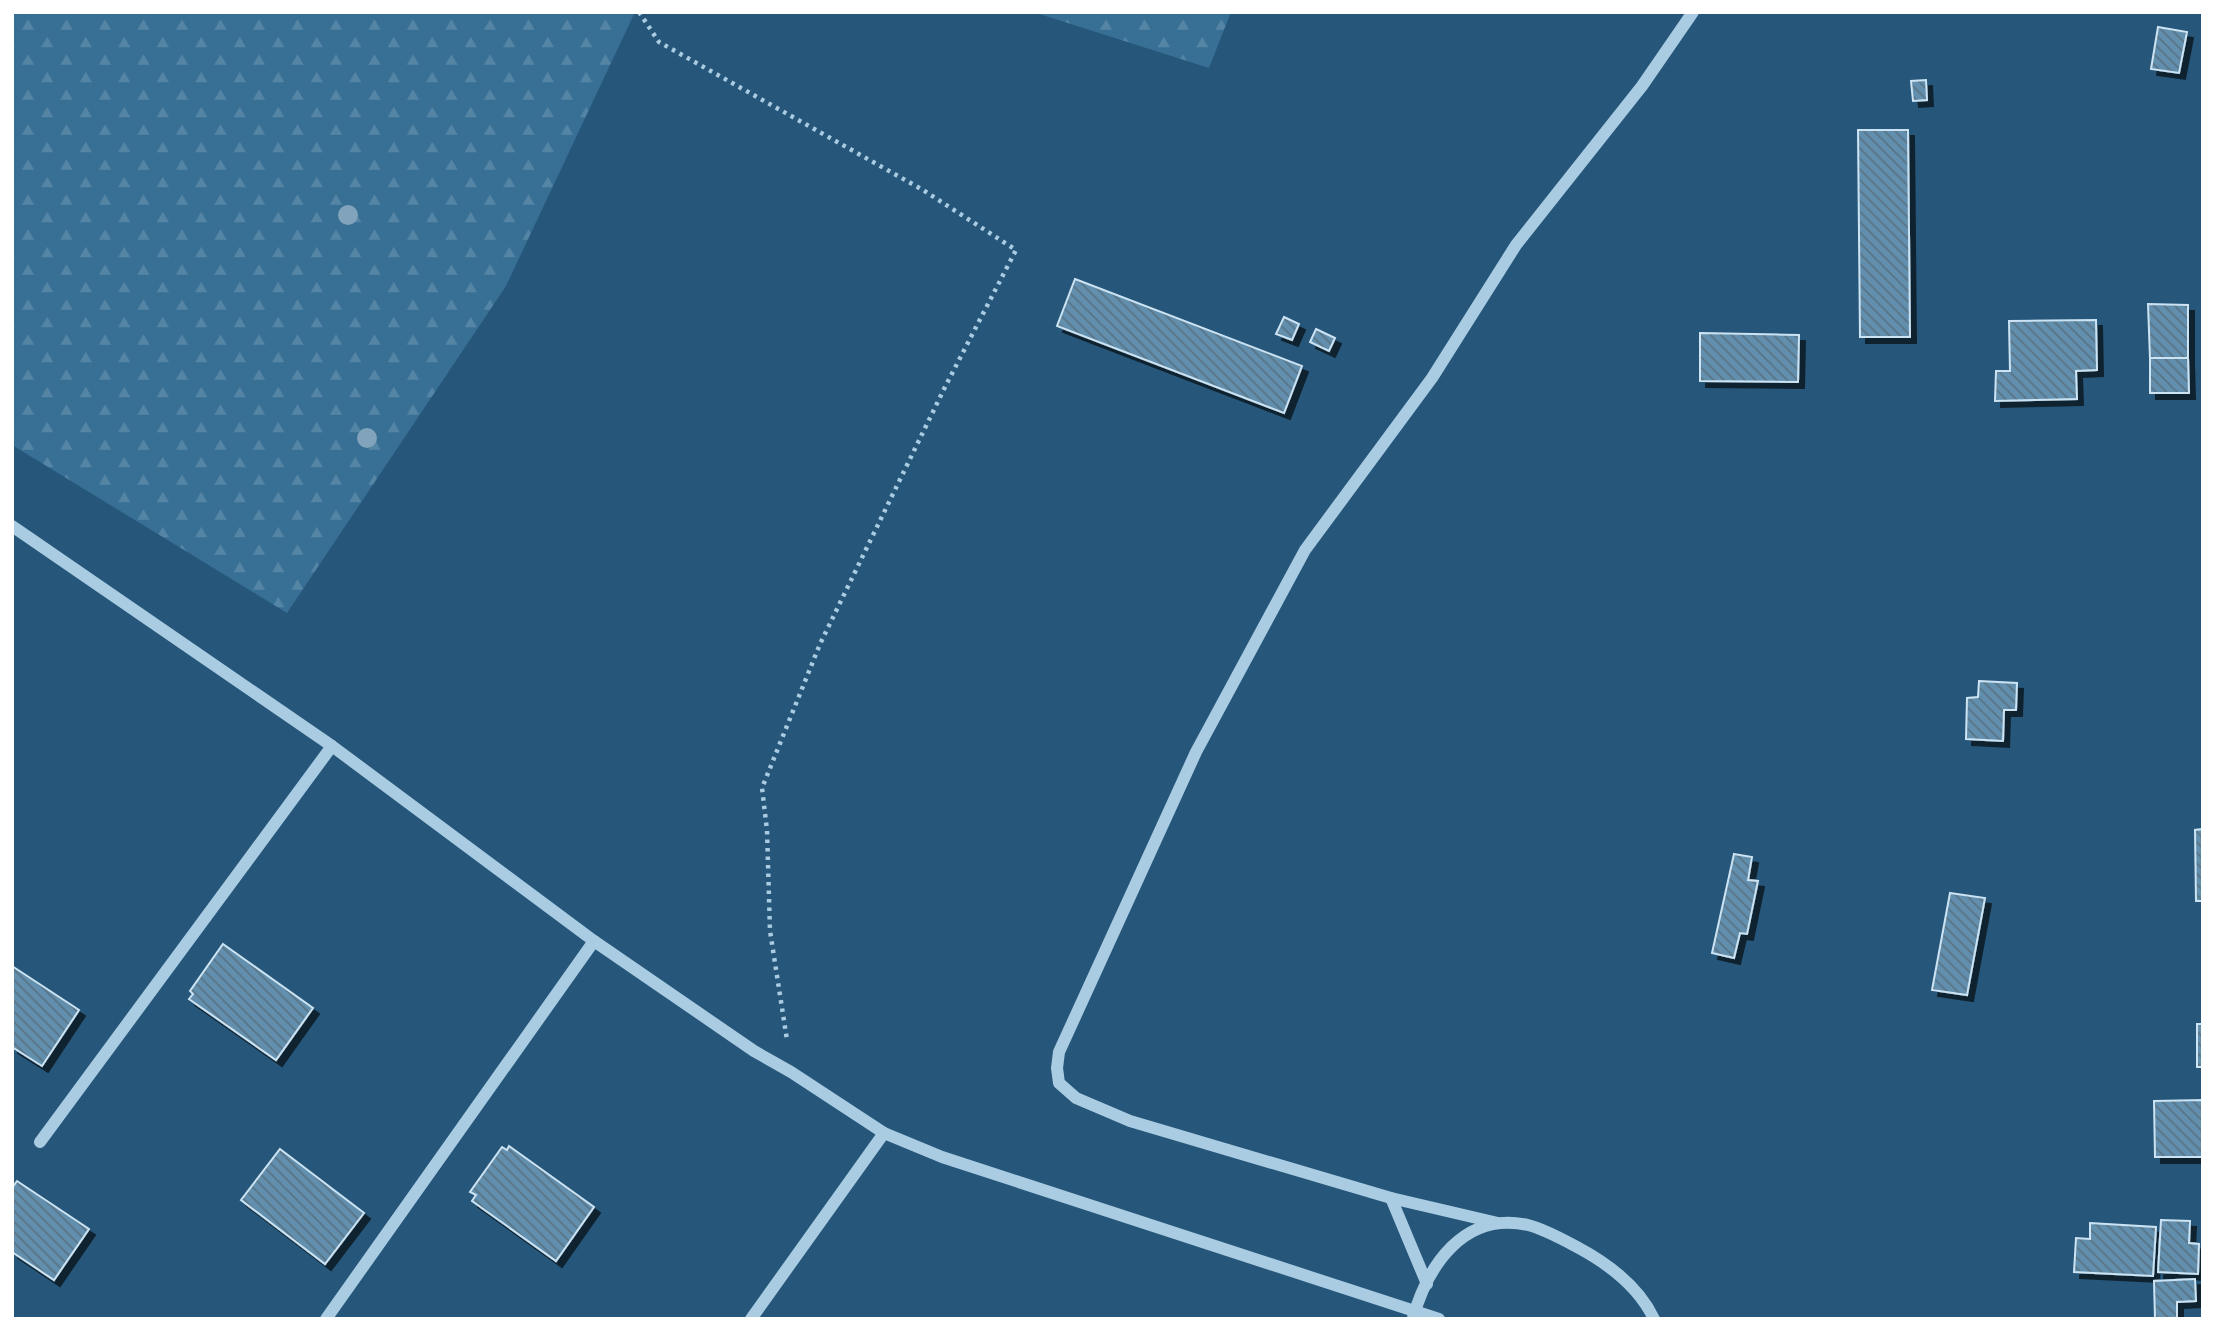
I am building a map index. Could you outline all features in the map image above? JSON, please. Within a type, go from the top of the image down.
[{"type":"street","points":[[1654,1319],[1629,1284],[1594,1256],[1529,1225],[1498,1223],[1391,1198],[1130,1121],[1076,1098],[1059,1083],[1057,1068],[1059,1052],[1196,752],[1306,550],[1432,379],[1516,245],[1642,86],[1693,12]]},
{"type":"street","points":[[12,526],[332,746],[594,941],[754,1051],[792,1072],[884,1133],[942,1157],[1414,1315],[1439,1319]]},
{"type":"street","points":[[40,1142],[332,746]]},
{"type":"street","points":[[326,1319],[594,941]]},
{"type":"street","points":[[751,1319],[884,1133]]},
{"type":"street","points":[[1391,1198],[1427,1283]]},
{"type":"street","points":[[1414,1315],[1436,1262],[1462,1236],[1498,1223]]},
{"type":"path","points":[[639,12],[659,42],[923,190],[1016,250],[945,387],[820,644],[762,788],[768,830],[770,931],[792,1072]]},
{"type":"green space","points":[[12,12],[635,12],[506,286],[287,613],[12,445]]},
{"type":"green space","points":[[1033,12],[1231,12],[1209,68]]},
{"type":"building","points":[[2158,27],[2187,32],[2179,73],[2151,69]]},
{"type":"building","points":[[1926,80],[1927,100],[1913,101],[1911,81]]},
{"type":"building","points":[[1858,130],[1908,130],[1910,337],[1860,337]]},
{"type":"building","points":[[1075,279],[1302,366],[1284,413],[1057,326]]},
{"type":"building","points":[[2148,304],[2188,305],[2188,358],[2150,358]]},
{"type":"building","points":[[1284,317],[1299,324],[1292,340],[1276,334]]},
{"type":"building","points":[[2096,320],[2097,370],[2076,371],[2077,399],[1995,401],[1996,371],[2010,371],[2009,321]]},
{"type":"building","points":[[1316,329],[1335,338],[1329,351],[1310,342]]},
{"type":"building","points":[[1700,333],[1799,335],[1798,382],[1700,381]]},
{"type":"building","points":[[2150,358],[2188,358],[2189,393],[2150,393]]},
{"type":"building","points":[[1979,681],[2017,683],[2016,710],[2004,710],[2003,741],[1966,739],[1967,698],[1978,697]]},
{"type":"building","points":[[2203,829],[2203,901],[2196,901],[2195,830]]},
{"type":"building","points":[[1734,854],[1752,857],[1748,880],[1758,881],[1747,934],[1740,933],[1734,958],[1712,953]]},
{"type":"building","points":[[1950,893],[1985,898],[1967,995],[1932,990]]},
{"type":"building","points":[[223,944],[313,1008],[276,1060],[189,999],[193,994],[190,991]]},
{"type":"building","points":[[12,966],[79,1010],[42,1066],[12,1047]]},
{"type":"building","points":[[2197,1024],[2203,1024],[2203,1067],[2197,1067]]},
{"type":"building","points":[[2203,1100],[2203,1157],[2155,1157],[2154,1101]]},
{"type":"building","points":[[509,1146],[594,1207],[556,1261],[472,1201],[476,1195],[470,1192],[502,1147],[507,1150]]},
{"type":"building","points":[[280,1149],[364,1213],[325,1264],[241,1200]]},
{"type":"building","points":[[17,1181],[89,1229],[54,1280],[12,1252],[12,1188]]},
{"type":"building","points":[[2161,1220],[2190,1221],[2189,1243],[2199,1244],[2198,1274],[2158,1272]]},
{"type":"building","points":[[2090,1223],[2156,1227],[2153,1276],[2074,1272],[2076,1238],[2090,1239]]},
{"type":"building","points":[[2195,1279],[2196,1301],[2177,1302],[2177,1319],[2155,1319],[2154,1281]]}]
